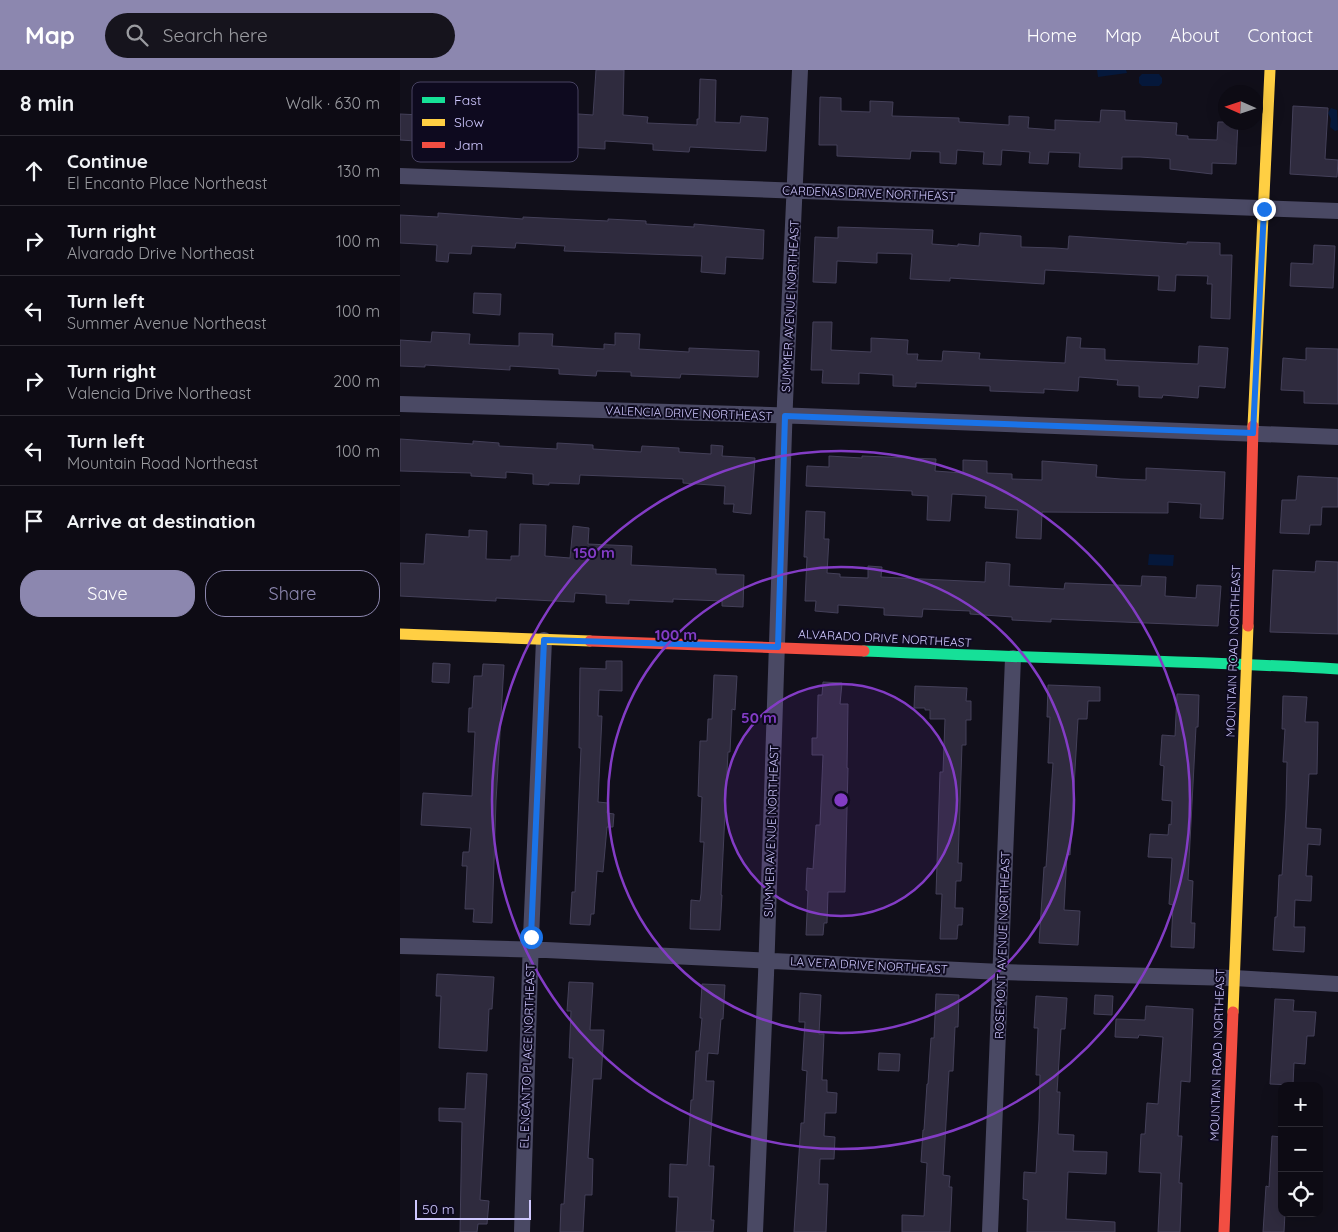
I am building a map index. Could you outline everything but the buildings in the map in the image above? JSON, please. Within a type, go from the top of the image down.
[{"type":"street","name":"SUMMER AVENUE NORTHEAST","points":[[755,1232],[767,960],[785,416],[800,70]]},
{"type":"street","name":"MOUNTAIN ROAD NORTHEAST","points":[[1224,1232],[1253,433],[1270,70]]},
{"type":"street","name":"CARDENAS DRIVE NORTHEAST","points":[[400,176],[1338,211]]},
{"type":"street","name":"VALENCIA DRIVE NORTHEAST","points":[[400,404],[785,416],[1338,437]]},
{"type":"street","name":"ALVARADO DRIVE NORTHEAST","points":[[400,634],[778,647],[1013,658],[1246,664],[1338,669]]},
{"type":"street","name":"EL ENCANTO PLACE NORTHEAST","points":[[522,1232],[531,949],[544,640]]},
{"type":"street","name":"ROSEMONT AVENUE NORTHEAST","points":[[990,1232],[1013,658]]},
{"type":"street","name":"LA VETA DRIVE NORTHEAST","points":[[400,946],[531,949],[1001,972],[1234,978],[1338,984]]},
{"type":"water","points":[[1097,70],[1126,70],[1127,73],[1098,77]]},
{"type":"water","points":[[1142,74],[1159,74],[1162,78],[1162,83],[1159,86],[1142,86],[1139,83],[1139,77]]},
{"type":"water","points":[[1331,108],[1337,110],[1338,130],[1335,131],[1330,127],[1331,119],[1328,113]]},
{"type":"water","points":[[1149,554],[1174,555],[1173,566],[1148,565]]},
{"type":"traffic: fast","points":[[864,651],[1338,669]]},
{"type":"traffic: slow","points":[[1253,426],[1270,70]]},
{"type":"traffic: slow","points":[[1233,1012],[1248,626]]},
{"type":"traffic: slow","points":[[400,634],[590,641]]},
{"type":"traffic: jam","points":[[1248,626],[1253,426]]},
{"type":"traffic: jam","points":[[590,641],[864,651]]},
{"type":"traffic: jam","points":[[1224,1232],[1233,1012]]},
{"type":"route","points":[[531,937],[544,640],[778,647],[785,416],[1253,433],[1264,209]]}]
